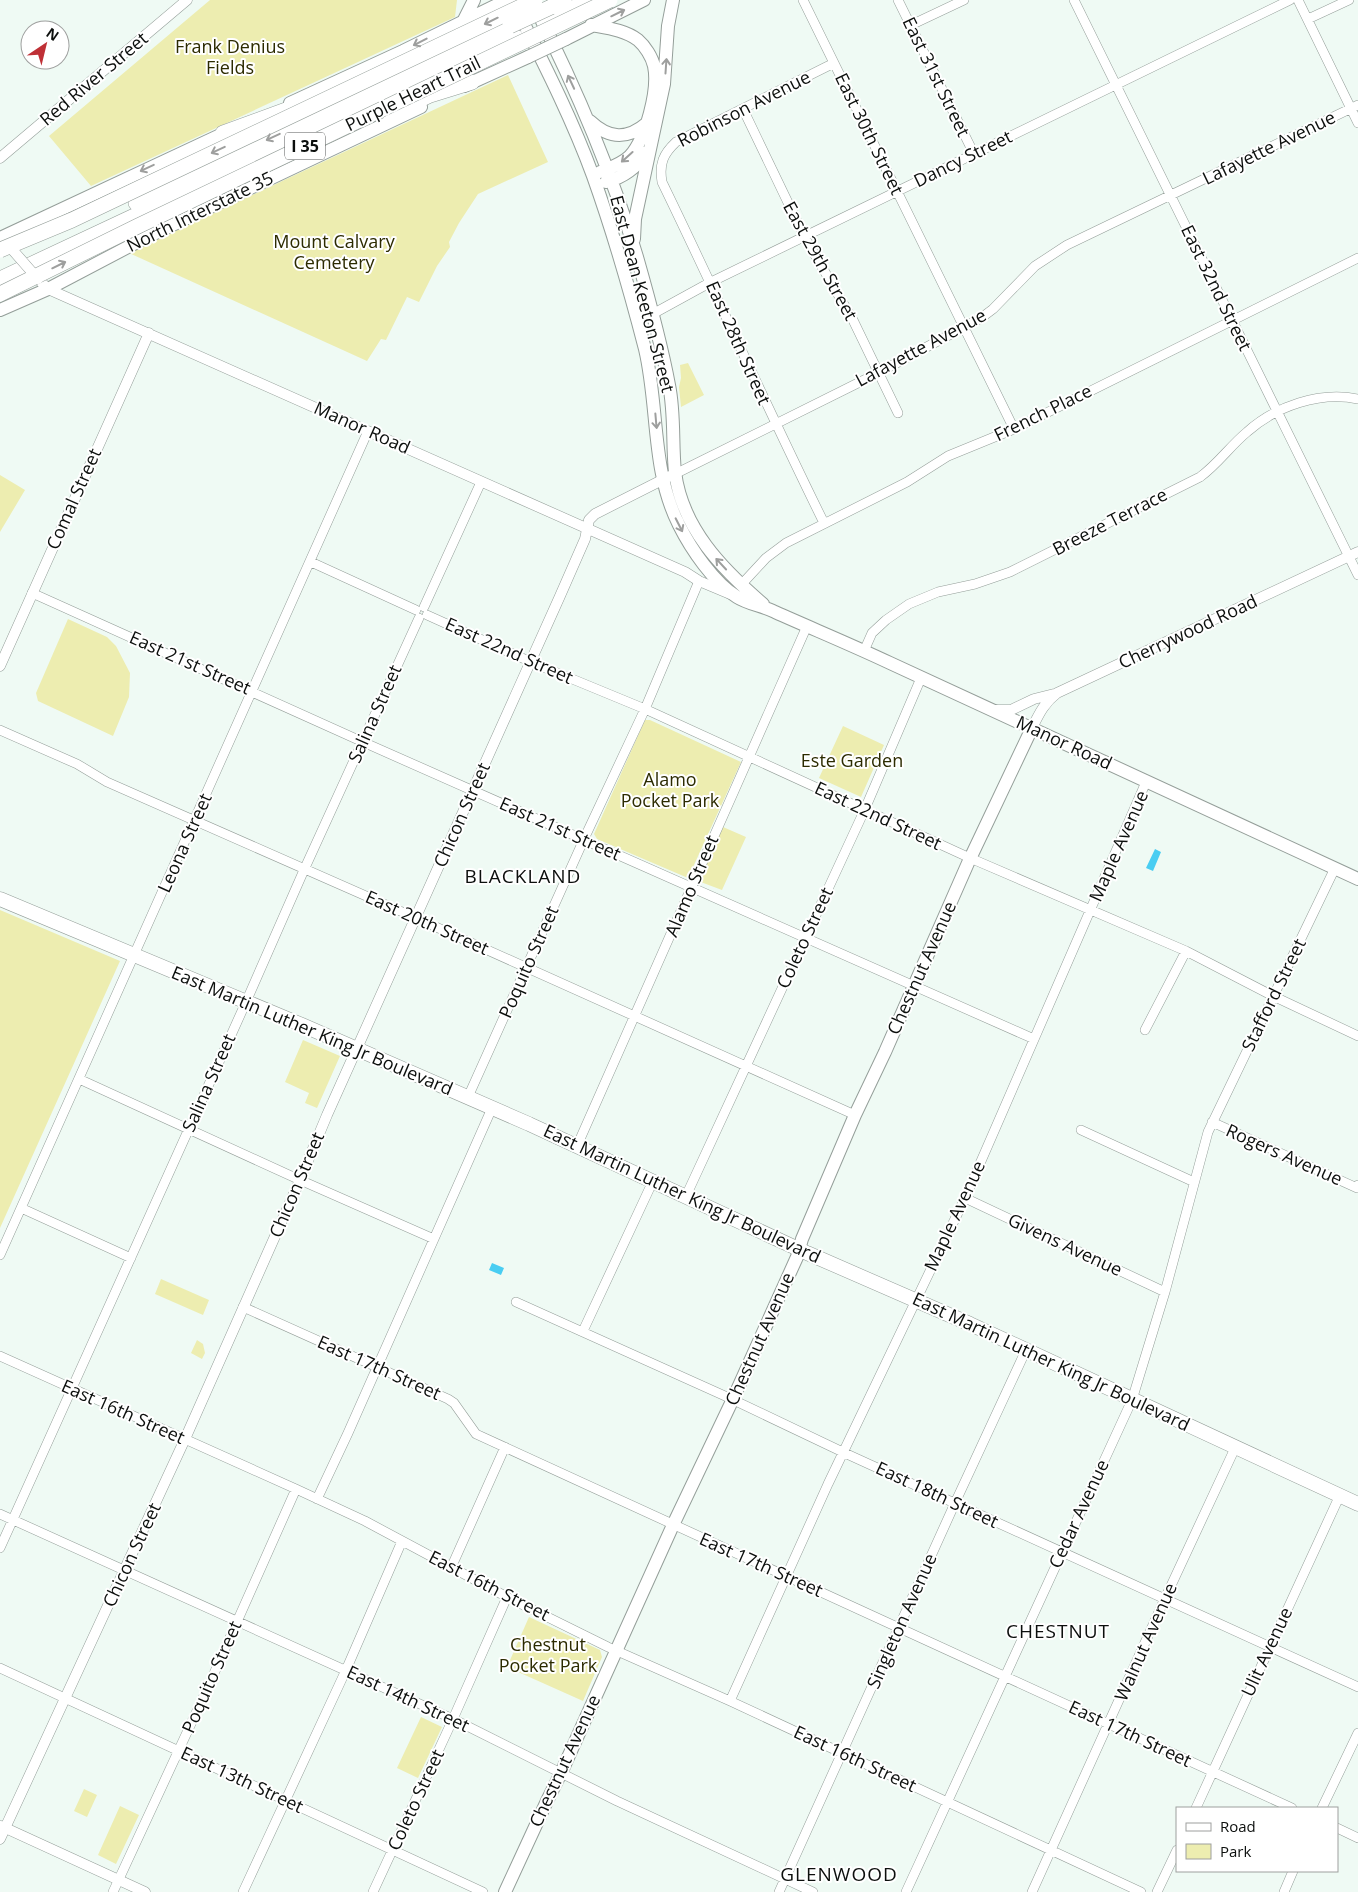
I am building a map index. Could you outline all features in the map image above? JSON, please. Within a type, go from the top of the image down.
[{"type":"highway","name":"Purple Heart Trail","points":[[2,241],[72,220],[535,0]]},
{"type":"highway","name":"Purple Heart Trail","points":[[0,279],[308,133],[513,32],[556,8],[589,0]]},
{"type":"highway","name":"Purple Heart Trail","points":[[0,294],[156,217],[610,0]]},
{"type":"highway","name":"Purple Heart Trail","points":[[3,268],[242,152],[492,35],[513,32]]},
{"type":"highway","points":[[224,134],[492,35]]},
{"type":"highway","points":[[308,133],[409,105],[430,95],[472,82]]},
{"type":"main road","points":[[464,20],[474,0]]},
{"type":"main road","name":"East Dean Keeton Street","points":[[512,0],[556,89],[594,180],[638,322],[653,390],[658,458],[662,480],[670,505],[687,540],[710,570],[739,591],[769,609]]},
{"type":"main road","name":"East Dean Keeton Street","points":[[531,0],[588,118],[610,175],[636,256],[670,386],[675,474],[681,500],[696,532],[739,591]]},
{"type":"main road","name":"North Interstate 35","points":[[0,310],[48,289],[145,238],[566,39],[644,0]]},
{"type":"main road","points":[[636,256],[633,232],[664,84],[668,26],[673,0]]},
{"type":"main road","points":[[2,241],[224,134],[404,51],[503,2]]},
{"type":"main road","points":[[591,25],[621,31],[638,41],[650,55],[654,66],[655,86],[647,123],[638,145],[610,175]]},
{"type":"main road","points":[[588,118],[604,132],[623,136],[638,130],[647,123]]},
{"type":"main road","points":[[594,180],[634,168],[650,148]]},
{"type":"main road","name":"Manor Road","points":[[769,609],[1358,878]]},
{"type":"main road","name":"Chestnut Avenue","points":[[505,1892],[673,1525],[733,1399],[797,1257],[855,1115],[970,858],[1032,728]]},
{"type":"main road","name":"East Martin Luther King Jr Boulevard","points":[[0,899],[468,1097],[799,1249],[915,1299],[1358,1504]]},
{"type":"street","name":"Red River Street","points":[[0,158],[187,0]]},
{"type":"street","name":"East 30th Street","points":[[803,0],[1014,429]]},
{"type":"street","name":"East 31st Street","points":[[898,0],[974,154]]},
{"type":"street","points":[[911,26],[964,0]]},
{"type":"street","name":"East 32nd Street","points":[[1074,0],[1277,412],[1353,554],[1358,575]]},
{"type":"street","name":"Dancy Street","points":[[638,322],[711,282],[805,238],[1290,0]]},
{"type":"street","points":[[1298,0],[1355,107],[1358,122]]},
{"type":"street","points":[[1308,20],[1349,0]]},
{"type":"street","name":"Robinson Avenue","points":[[662,162],[666,151],[676,142],[834,63]]},
{"type":"street","name":"Lafayette Avenue","points":[[588,529],[594,514],[965,328],[993,309],[1030,270],[1067,245],[1355,107]]},
{"type":"street","name":"East 29th Street","points":[[743,109],[805,238],[853,320],[898,413]]},
{"type":"street","name":"East 28th Street","points":[[662,162],[660,171],[662,182],[711,282],[775,424],[824,523]]},
{"type":"street","name":"Manor Road","points":[[2,241],[48,289],[149,332],[685,572],[699,581],[739,591]]},
{"type":"street","name":"French Place","points":[[739,591],[766,558],[786,544],[907,482],[948,456],[1014,429],[1358,258]]},
{"type":"street","name":"Comal Street","points":[[0,666],[149,332]]},
{"type":"street","name":"Breeze Terrace","points":[[864,651],[872,633],[886,620],[909,604],[938,592],[975,584],[1010,572],[1200,477],[1213,468],[1248,431],[1277,412],[1312,399],[1342,397],[1358,399]]},
{"type":"street","name":"Leona Street","points":[[0,1255],[368,431]]},
{"type":"street","name":"Salina Street","points":[[0,1548],[304,870],[481,482]]},
{"type":"street","name":"Chicon Street","points":[[0,1839],[3,1827],[66,1698],[185,1439],[357,1049],[531,662],[588,529]]},
{"type":"street","name":"Cherrywood Road","points":[[1032,728],[1042,708],[1048,700],[1058,693],[1353,554]]},
{"type":"street","name":"East 22nd Street","points":[[310,562],[531,662],[645,709],[970,858],[1186,951],[1273,996],[1358,1036]]},
{"type":"street","name":"Poquito Street","points":[[468,1097],[584,839],[645,709],[699,581]]},
{"type":"street","name":"East 21st Street","points":[[32,593],[363,742],[1034,1039]]},
{"type":"street","name":"Alamo Street","points":[[577,1146],[806,626]]},
{"type":"street","name":"Coleto Street","points":[[686,1196],[865,809],[921,678]]},
{"type":"street","points":[[993,710],[1011,710],[1034,699],[1058,693]]},
{"type":"street","name":"East 20th Street","points":[[0,730],[77,764],[107,782],[855,1115]]},
{"type":"street","name":"Maple Avenue","points":[[730,1702],[915,1299],[965,1198],[1146,782]]},
{"type":"street","name":"Stafford Street","points":[[1212,1122],[1335,868]]},
{"type":"street","points":[[1146,1030],[1186,951]]},
{"type":"street","points":[[79,1079],[434,1239]]},
{"type":"street","points":[[317,1499],[492,1108]]},
{"type":"street","name":"Cedar Avenue","points":[[906,1892],[1132,1400],[1165,1292],[1212,1122]]},
{"type":"street","name":"Rogers Avenue","points":[[1212,1122],[1357,1187]]},
{"type":"street","points":[[1082,1130],[1194,1182]]},
{"type":"street","points":[[583,1331],[653,1181]]},
{"type":"street","name":"Givens Avenue","points":[[965,1198],[1165,1292]]},
{"type":"street","points":[[21,1208],[131,1258]]},
{"type":"street","name":"East 18th Street","points":[[516,1302],[733,1399],[844,1452],[1358,1687]]},
{"type":"street","name":"East 17th Street","points":[[243,1307],[448,1399],[454,1404],[476,1434],[1290,1807]]},
{"type":"street","name":"Singleton Avenue","points":[[779,1892],[1026,1350]]},
{"type":"street","name":"East 16th Street","points":[[0,1356],[296,1489],[507,1597],[617,1650],[1141,1892]]},
{"type":"street","name":"Walnut Avenue","points":[[1032,1892],[1236,1446]]},
{"type":"street","points":[[451,1568],[505,1447]]},
{"type":"street","name":"Poquito Street","points":[[113,1892],[179,1751],[296,1489]]},
{"type":"street","name":"Ulit Avenue","points":[[1196,1807],[1340,1495]]},
{"type":"street","name":"East 14th Street","points":[[0,1514],[453,1719],[561,1773],[813,1892]]},
{"type":"street","points":[[243,1892],[346,1670],[402,1542]]},
{"type":"street","name":"Coleto Street","points":[[373,1892],[507,1597]]},
{"type":"street","name":"East 13th Street","points":[[0,1668],[484,1892]]},
{"type":"street","points":[[1322,1807],[1358,1733]]},
{"type":"street","points":[[3,1827],[145,1892]]},
{"type":"street","points":[[1338,1828],[1358,1838]]},
{"type":"street","points":[[1157,1892],[1176,1852]]},
{"type":"street","points":[[1284,1892],[1293,1872]]},
{"type":"green space","name":"Frank Denius Fields","points":[[210,0],[457,0],[455,17],[91,186],[49,136]]},
{"type":"green space","name":"Mount Calvary Cemetery","points":[[508,75],[548,162],[478,194],[459,223],[449,242],[450,247],[437,266],[419,302],[407,297],[386,340],[381,339],[367,361],[129,253]]},
{"type":"green space","points":[[688,363],[704,395],[681,407],[679,387],[681,378],[680,365]]},
{"type":"green space","points":[[0,475],[25,490],[0,532]]},
{"type":"green space","points":[[68,619],[107,637],[116,646],[130,673],[129,697],[113,736],[38,701],[36,693]]},
{"type":"green space","name":"Alamo Pocket Park","points":[[645,720],[650,720],[741,762],[688,878],[597,839],[594,834]]},
{"type":"green space","name":"Este Garden","points":[[843,726],[884,745],[861,797],[819,778]]},
{"type":"green space","points":[[723,827],[746,837],[722,890],[698,881]]},
{"type":"green space","points":[[0,910],[120,961],[0,1228]]},
{"type":"green space","points":[[303,1040],[340,1056],[317,1108],[305,1103],[309,1093],[285,1082]]},
{"type":"green space","points":[[161,1279],[209,1300],[203,1315],[155,1294]]},
{"type":"green space","points":[[197,1340],[203,1344],[205,1353],[202,1359],[191,1353]]},
{"type":"green space","name":"Chestnut Pocket Park","points":[[529,1617],[600,1650],[602,1657],[583,1701],[507,1667]]},
{"type":"green space","points":[[421,1717],[442,1727],[418,1778],[397,1768]]},
{"type":"green space","points":[[84,1789],[97,1795],[87,1817],[74,1811]]},
{"type":"green space","points":[[120,1806],[139,1815],[116,1864],[98,1855]]},
{"type":"water","points":[[1155,849],[1161,852],[1153,871],[1146,868]]},
{"type":"water","points":[[492,1263],[504,1268],[501,1275],[489,1270]]},
{"type":"district","name":"BLACKLAND","points":[[523,876]]},
{"type":"district","name":"CHESTNUT","points":[[1058,1631]]},
{"type":"district","name":"GLENWOOD","points":[[839,1874]]}]
